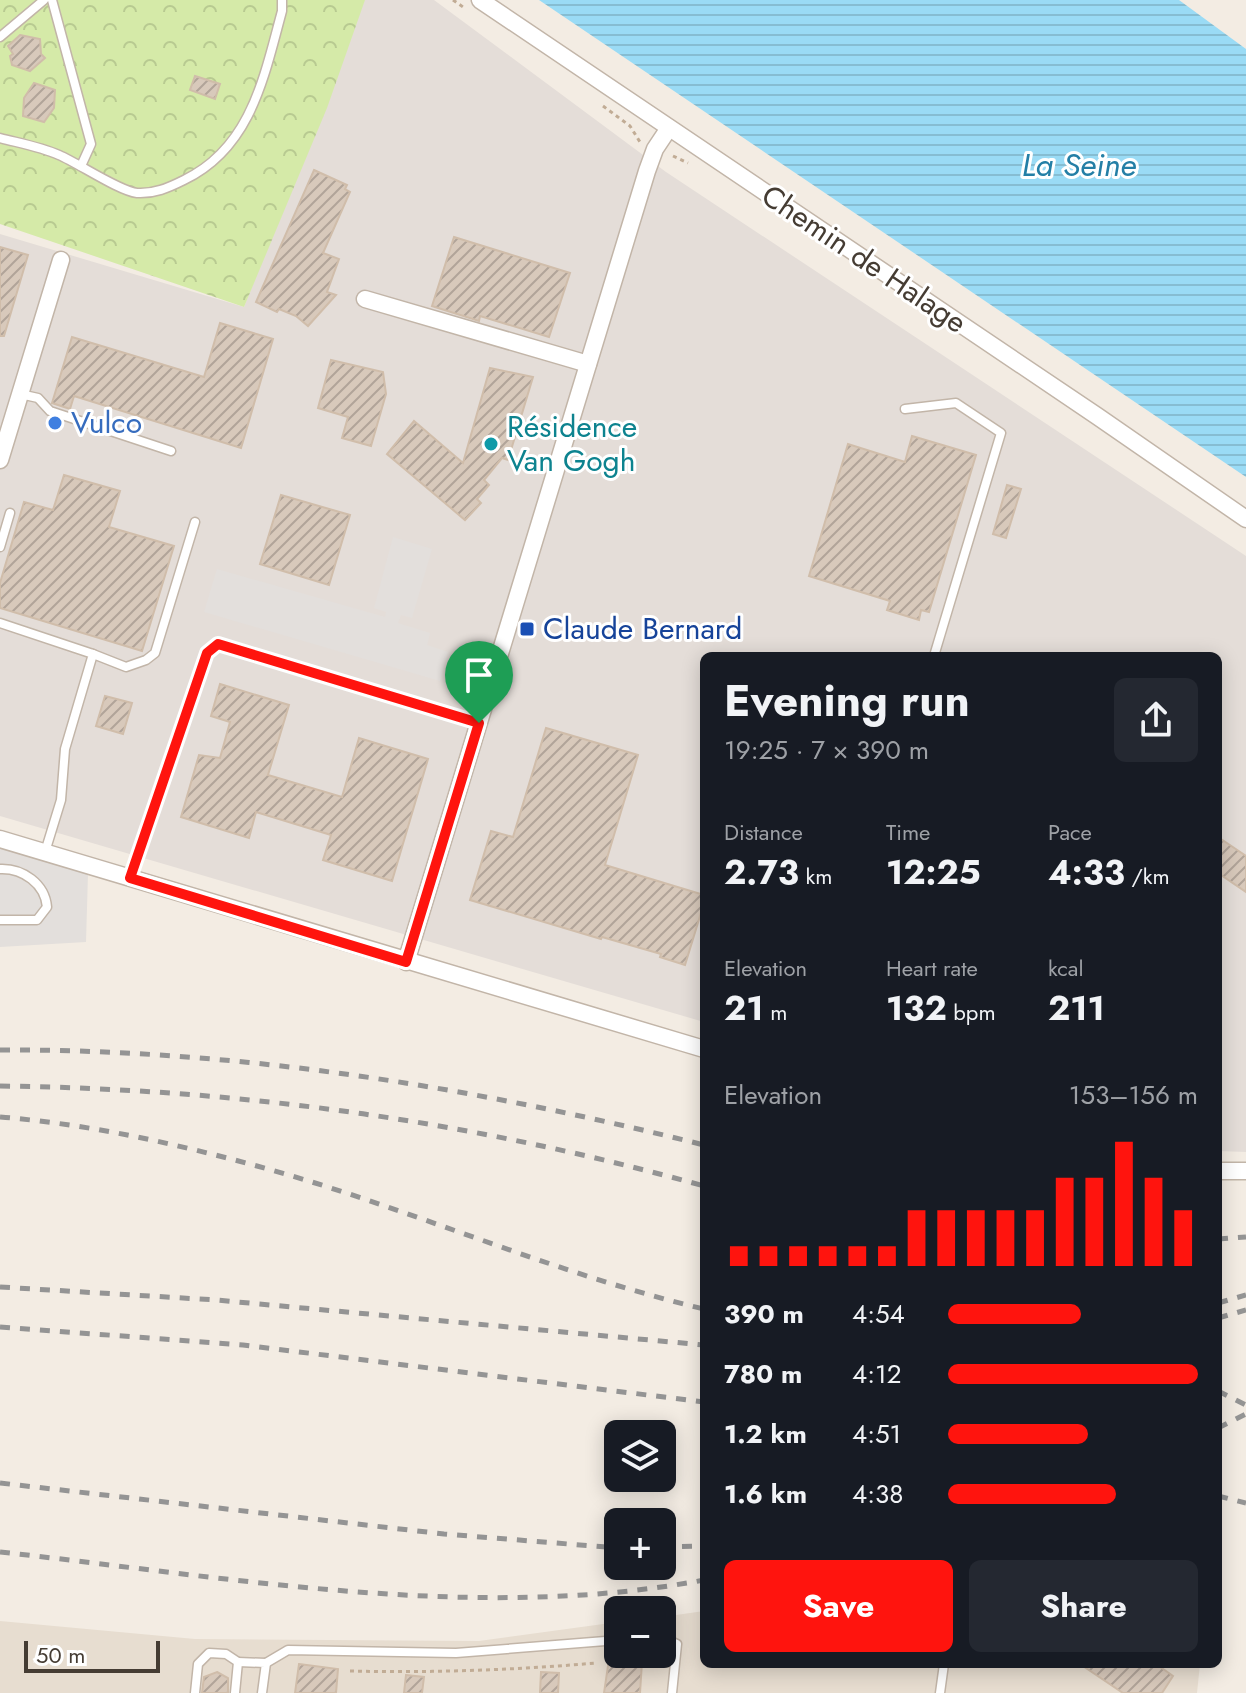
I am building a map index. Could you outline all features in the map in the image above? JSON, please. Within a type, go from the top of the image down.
[{"type":"street","name":"Chemin de Halage","points":[[480,0],[1246,519]]},
{"type":"street","points":[[406,962],[647,171],[655,149],[669,128]]},
{"type":"street","points":[[0,460],[61,260]]},
{"type":"street","points":[[365,299],[588,364]]},
{"type":"street","points":[[0,839],[700,1048]]},
{"type":"street","points":[[1222,1171],[1246,1171]]},
{"type":"lane","points":[[0,37],[44,0]]},
{"type":"lane","points":[[52,0],[91,144],[81,166]]},
{"type":"lane","points":[[0,138],[57,153],[134,193],[161,191],[196,174],[223,154],[240,133],[264,77],[282,11],[282,0]]},
{"type":"lane","points":[[20,394],[38,398],[50,411],[171,451]]},
{"type":"lane","points":[[905,409],[956,403],[1001,433],[935,652]]},
{"type":"lane","points":[[0,547],[10,513]]},
{"type":"lane","points":[[0,623],[126,667],[146,660],[155,653],[195,522]]},
{"type":"lane","points":[[130,878],[207,653],[218,644],[479,723]]},
{"type":"lane","points":[[44,852],[61,800],[65,749],[93,654]]},
{"type":"lane","points":[[0,869],[23,873],[40,887],[47,907],[37,920],[0,920]]},
{"type":"lane","points":[[195,1693],[198,1664],[209,1653],[226,1654],[238,1662],[266,1663],[288,1650],[456,1653],[604,1641]]},
{"type":"lane","points":[[235,1693],[238,1662]]},
{"type":"lane","points":[[262,1693],[266,1663]]},
{"type":"lane","points":[[673,1688],[675,1668]]},
{"type":"lane","points":[[940,1693],[943,1668]]},
{"type":"path","points":[[350,1671],[539,1668],[596,1663]]},
{"type":"shaded area","points":[[364,0],[434,0],[666,172],[1246,556],[1246,1152],[1222,1151],[1222,652],[700,652],[700,1021],[0,816],[0,234],[244,307]]},
{"type":"shaded area","points":[[393,537],[432,549],[412,618],[401,615],[398,623],[430,633],[427,645],[448,652],[440,681],[204,612],[217,569],[385,617],[386,612],[374,608]]},
{"type":"shaded area","points":[[0,846],[88,874],[86,942],[0,947]]},
{"type":"shaded area","points":[[700,1612],[700,1668],[1200,1668],[1197,1693],[0,1693],[0,1621],[195,1639],[479,1641],[604,1624],[604,1668],[676,1668],[676,1615]]},
{"type":"green space","points":[[0,0],[365,0],[327,108],[244,307],[0,224]]},
{"type":"water","name":"La Seine","points":[[539,0],[1179,0],[1246,49],[1246,477]]},
{"type":"building","points":[[20,35],[40,39],[41,54],[45,58],[30,71],[12,65],[10,56],[13,54],[8,46]]},
{"type":"building","points":[[195,76],[220,84],[215,99],[190,90]]},
{"type":"building","points":[[34,83],[55,90],[54,108],[44,122],[23,116],[24,98]]},
{"type":"building","points":[[314,170],[347,185],[345,189],[350,192],[323,253],[339,259],[327,292],[336,295],[308,326],[296,316],[279,309],[277,312],[256,302]]},
{"type":"building","points":[[454,237],[570,273],[549,337],[480,316],[479,321],[432,306]]},
{"type":"building","points":[[0,247],[28,255],[4,336],[0,336]]},
{"type":"building","points":[[220,323],[273,339],[241,448],[74,396],[70,409],[52,403],[72,337],[204,377]]},
{"type":"building","points":[[331,360],[383,372],[386,394],[371,446],[342,438],[348,417],[318,408]]},
{"type":"building","name":"Résidence Van Gogh","points":[[490,368],[533,377],[508,460],[502,458],[484,480],[489,485],[477,499],[481,503],[465,520],[387,454],[414,421],[463,463]]},
{"type":"building","points":[[912,436],[976,455],[929,612],[921,610],[919,620],[887,610],[890,601],[809,576],[848,444],[905,462]]},
{"type":"building","points":[[64,475],[120,491],[109,527],[174,546],[142,651],[0,608],[0,583],[24,502],[53,510]]},
{"type":"building","points":[[1007,485],[1021,489],[1006,538],[993,534]]},
{"type":"building","points":[[281,495],[350,515],[329,585],[260,564]]},
{"type":"building","points":[[220,684],[289,705],[268,775],[342,797],[359,738],[428,759],[392,881],[323,860],[331,835],[256,812],[249,838],[181,817],[199,755],[220,758],[230,722],[211,716]]},
{"type":"building","points":[[105,696],[132,703],[123,734],[96,726]]},
{"type":"building","points":[[546,728],[638,755],[605,865],[700,894],[700,916],[685,965],[660,957],[661,954],[470,900],[491,831],[513,837]]},
{"type":"building","points":[[1222,840],[1246,856],[1246,892],[1222,876]]},
{"type":"building","points":[[299,1664],[338,1669],[336,1693],[295,1693]]},
{"type":"building","points":[[608,1668],[642,1668],[640,1693],[604,1693]]},
{"type":"building","points":[[1086,1668],[1162,1668],[1173,1676],[1162,1693],[1123,1693]]},
{"type":"building","points":[[217,1672],[228,1678],[228,1693],[202,1693],[204,1677]]},
{"type":"building","points":[[541,1672],[559,1673],[558,1693],[540,1693]]},
{"type":"building","points":[[406,1675],[424,1677],[422,1693],[404,1693]]},
{"type":"railway","points":[[0,1050],[178,1056],[355,1075],[530,1106],[700,1144]]},
{"type":"railway","points":[[0,1086],[179,1094],[355,1113],[530,1143],[700,1185]]},
{"type":"railway","points":[[0,1117],[65,1124],[130,1136],[257,1166],[313,1182],[591,1277],[700,1308]]},
{"type":"railway","points":[[1222,1239],[1246,1237]]},
{"type":"railway","points":[[0,1287],[216,1300],[700,1345]]},
{"type":"railway","points":[[1222,1302],[1246,1295]]},
{"type":"railway","points":[[1222,1317],[1246,1310]]},
{"type":"railway","points":[[0,1327],[243,1345],[700,1402]]},
{"type":"railway","points":[[1222,1393],[1246,1405]]},
{"type":"railway","points":[[1222,1426],[1246,1414]]},
{"type":"railway","points":[[0,1483],[444,1534],[604,1547]]},
{"type":"railway","points":[[1222,1497],[1246,1503]]},
{"type":"railway","points":[[676,1547],[700,1546]]},
{"type":"railway","points":[[0,1552],[263,1583],[441,1597],[530,1597],[617,1592],[700,1581]]},
{"type":"place","name":"Vulco","points":[[55,423]]},
{"type":"place","name":"Résidence Van Gogh","points":[[491,444]]},
{"type":"place","name":"Claude Bernard","points":[[527,629]]},
{"type":"route","points":[[218,644],[479,723],[406,962],[130,878],[211,647],[218,644]]}]
